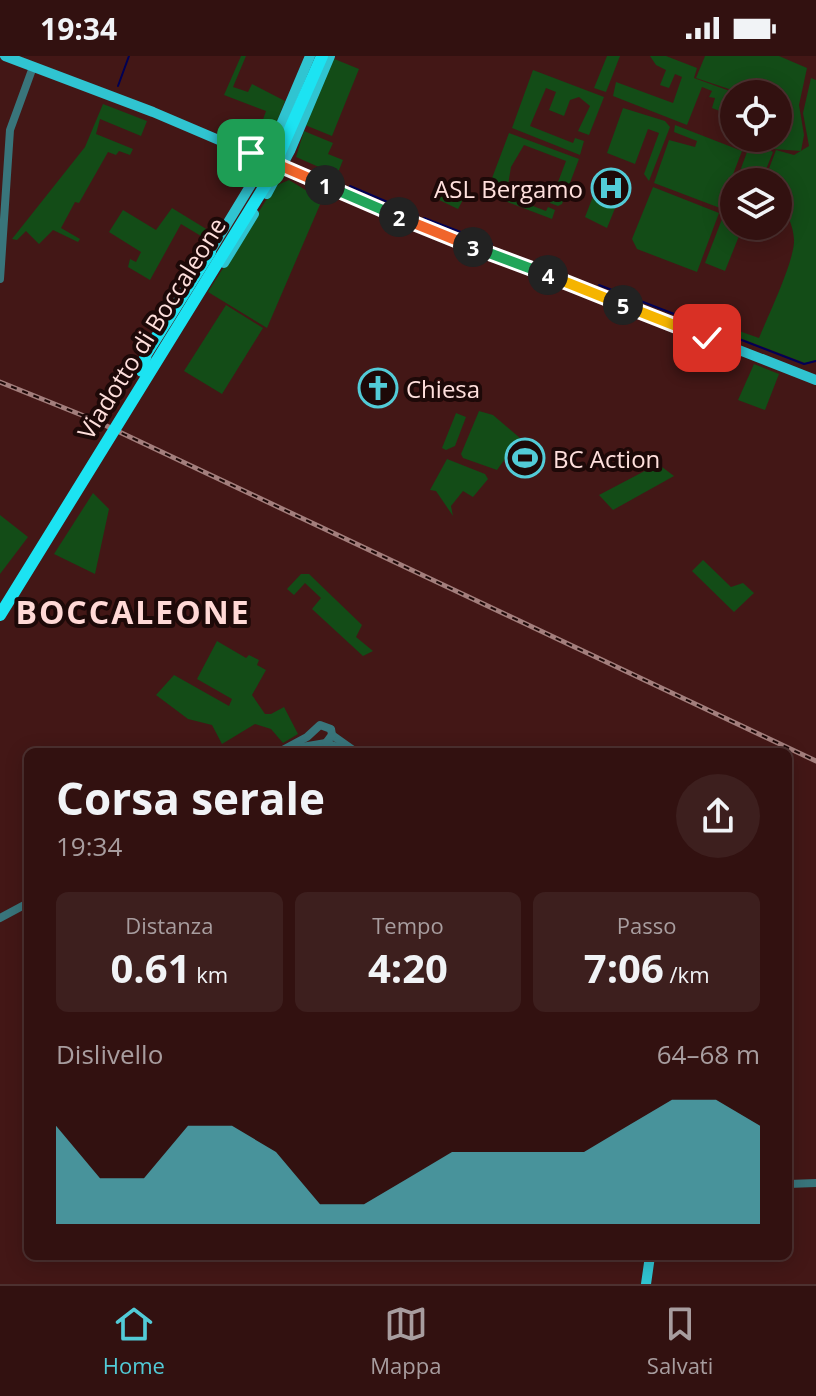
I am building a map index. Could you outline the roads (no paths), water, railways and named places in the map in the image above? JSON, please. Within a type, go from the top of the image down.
[{"type":"highway","name":"Viadotto di Boccaleone","points":[[0,615],[261,181],[312,56]]},
{"type":"highway","name":"Viadotto di Boccaleone","points":[[0,602],[266,184],[322,56]]},
{"type":"highway","points":[[145,373],[146,354],[210,252]]},
{"type":"highway","points":[[145,373],[161,362],[224,263]]},
{"type":"main road","points":[[5,56],[283,166],[418,225],[816,380]]},
{"type":"main road","points":[[210,252],[268,160],[312,56]]},
{"type":"main road","points":[[224,263],[283,166],[330,56]]},
{"type":"main road","points":[[290,151],[298,173]]},
{"type":"main road","points":[[238,241],[236,231],[271,171],[268,160]]},
{"type":"main road","points":[[646,1284],[649,1260]]},
{"type":"street","points":[[0,279],[10,130],[33,67]]},
{"type":"street","points":[[329,739],[331,729],[325,725],[314,728],[312,740],[329,739],[346,748]]},
{"type":"street","points":[[0,918],[24,905]]},
{"type":"street","points":[[792,1184],[816,1183]]},
{"type":"waterway","points":[[118,86],[129,56]]},
{"type":"waterway","points":[[350,186],[418,215]]},
{"type":"waterway","points":[[424,218],[492,244]]},
{"type":"waterway","points":[[599,285],[804,364],[816,361]]},
{"type":"railway","points":[[0,382],[94,420],[788,748]]},
{"type":"railway","points":[[792,750],[816,761]]},
{"type":"place","name":"ASL Bergamo","points":[[611,188]]},
{"type":"place","name":"Chiesa","points":[[378,388]]},
{"type":"place","name":"BC Action","points":[[525,458]]},
{"type":"district","name":"BOCCALEONE","points":[[133,611]]}]
